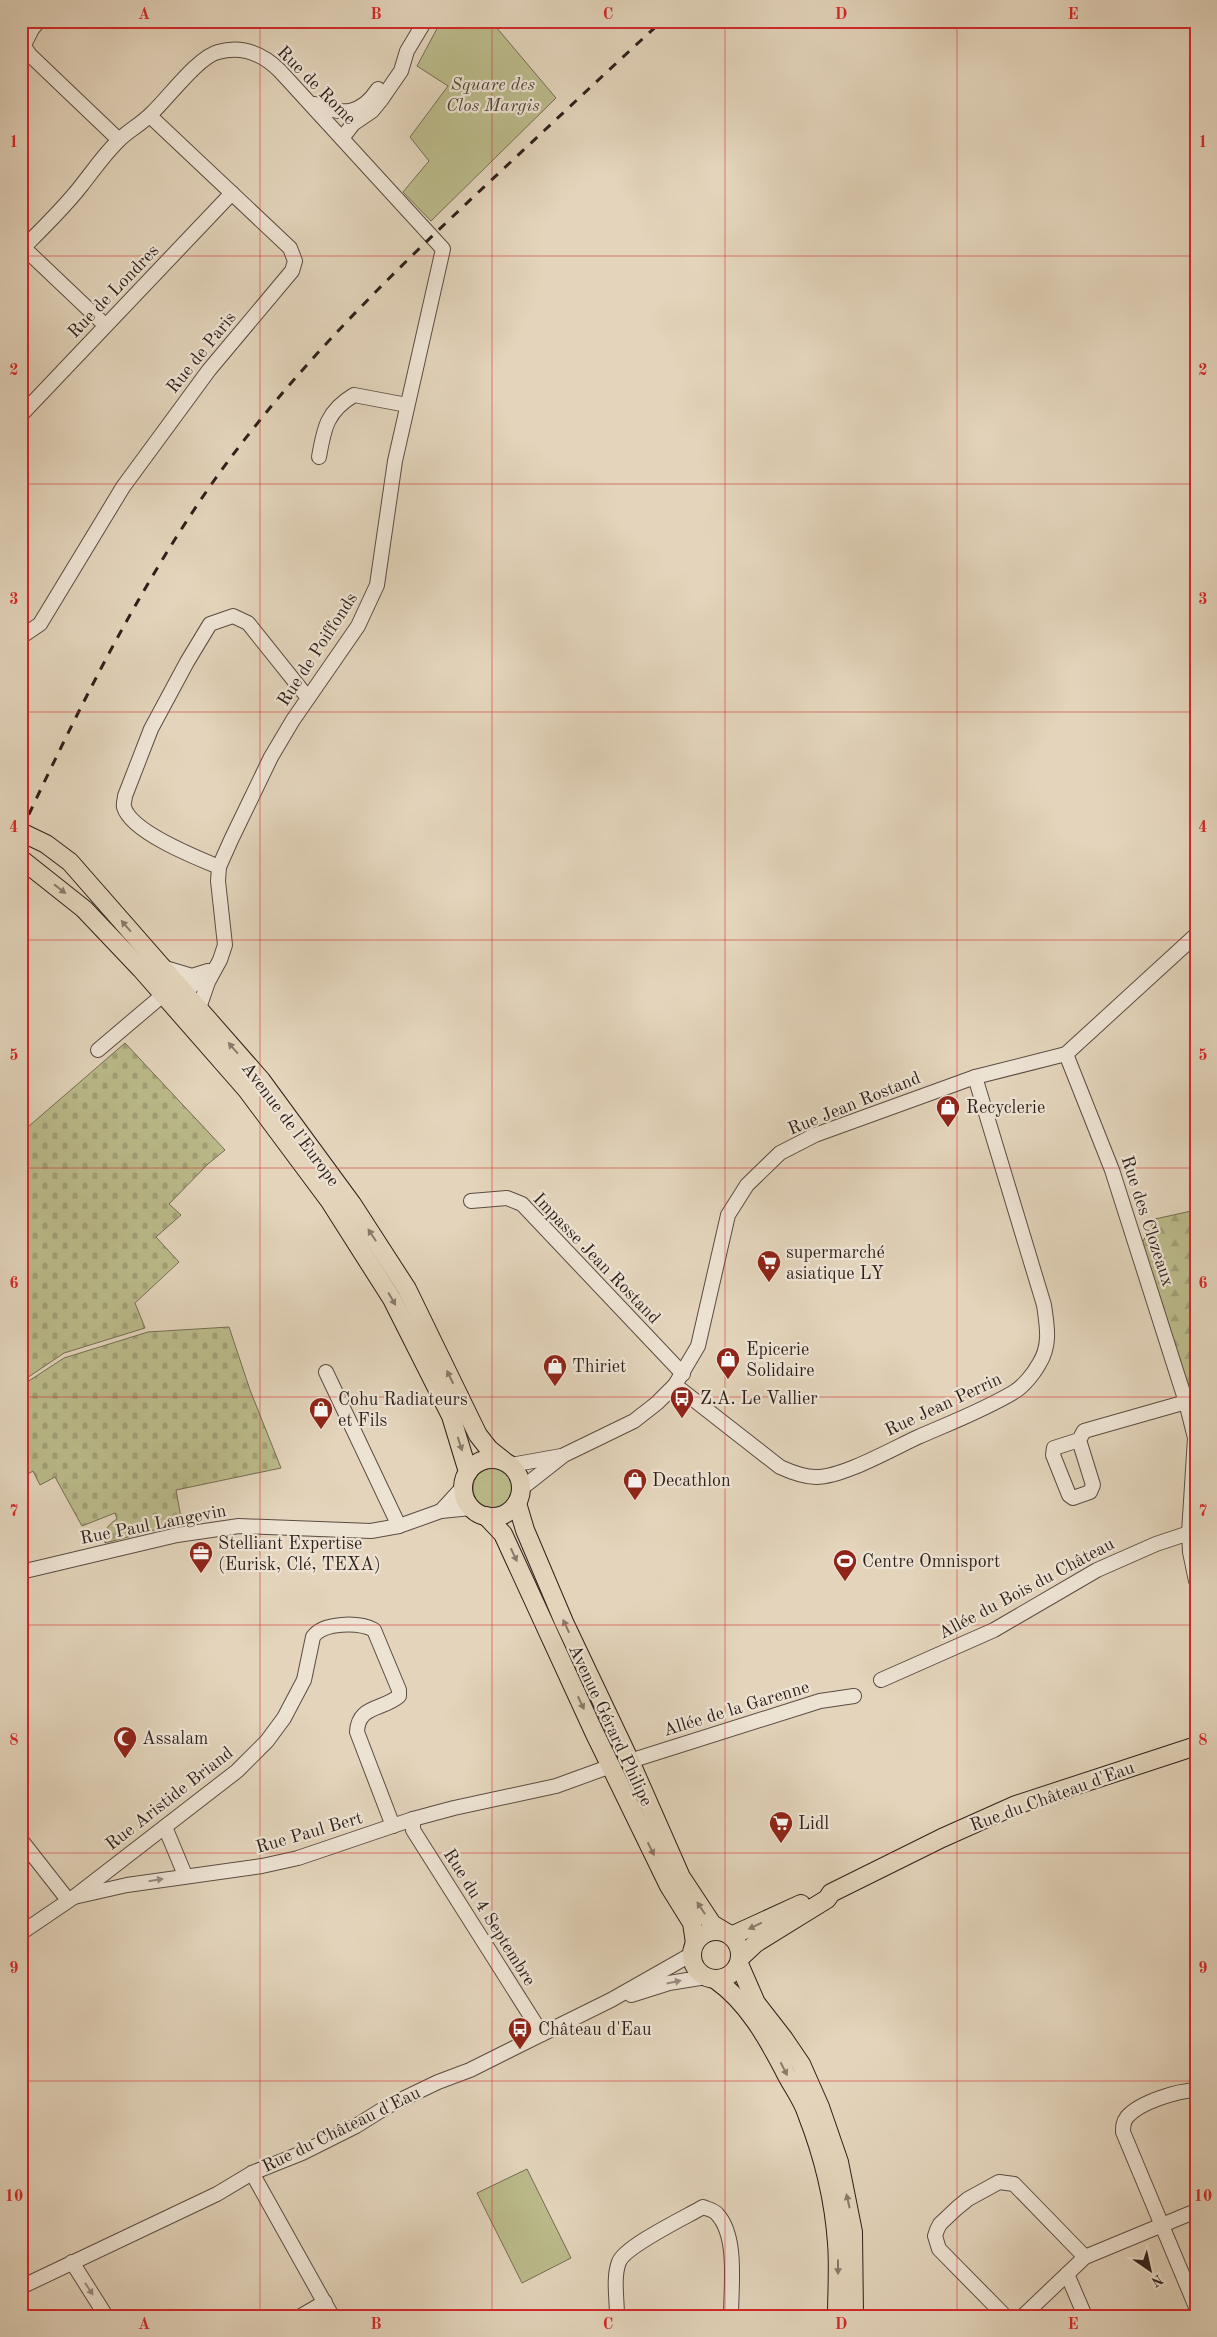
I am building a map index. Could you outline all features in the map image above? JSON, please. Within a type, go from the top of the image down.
[{"type":"main road","name":"Avenue de l'Europe","points":[[21,832],[46,844],[70,862],[261,1080],[352,1204],[406,1289],[478,1435],[489,1449],[508,1463]]},
{"type":"main road","name":"Avenue de l'Europe","points":[[21,859],[94,919],[167,999],[247,1090],[329,1200],[392,1299],[451,1416],[465,1479]]},
{"type":"main road","points":[[496,1458],[508,1463],[517,1472],[519,1495],[504,1514],[478,1512],[464,1494],[465,1479],[480,1461],[496,1458]]},
{"type":"main road","name":"Avenue Gérard Philipe","points":[[519,1495],[524,1530],[681,1877],[712,1924],[729,1935]]},
{"type":"main road","name":"Avenue Gérard Philipe","points":[[478,1512],[503,1534],[594,1732],[669,1886],[692,1923],[693,1948]]},
{"type":"main road","name":"Rue du Château d'Eau","points":[[729,1935],[823,1893],[831,1893],[942,1838],[1016,1805],[1196,1746]]},
{"type":"main road","name":"Rue du Château d'Eau","points":[[740,1960],[756,1943],[827,1899],[831,1893]]},
{"type":"main road","points":[[837,2316],[838,2254],[836,2223],[825,2166],[807,2112],[773,2047],[737,1997],[697,1970],[693,1948],[706,1933],[720,1931],[729,1935],[739,1946],[740,1960],[756,2003],[801,2064],[820,2107],[839,2162],[853,2232],[854,2316]]},
{"type":"main road","points":[[711,1979],[730,1975],[740,1960]]},
{"type":"street","points":[[39,21],[23,44],[30,55],[119,140]]},
{"type":"street","points":[[343,137],[353,124],[372,111],[381,100],[400,72],[408,51],[425,21]]},
{"type":"street","name":"Rue de Rome","points":[[22,249],[81,186],[96,164],[119,140],[150,116],[204,60],[217,52],[239,49],[256,53],[268,59],[333,126],[443,249]]},
{"type":"street","points":[[333,126],[347,113],[367,102],[376,93],[398,59],[408,51]]},
{"type":"street","points":[[311,103],[332,112],[347,113]]},
{"type":"street","name":"Rue de Paris","points":[[21,637],[40,624],[123,487],[209,370],[292,271],[295,261],[290,248],[150,116]]},
{"type":"street","name":"Rue de Londres","points":[[21,416],[105,325],[232,193]]},
{"type":"street","points":[[22,249],[105,325]]},
{"type":"street","name":"Rue de Poiffonds","points":[[199,1008],[225,945],[218,880],[219,867],[271,757],[308,698],[358,626],[377,585],[395,461],[443,249]]},
{"type":"street","points":[[318,457],[325,425],[340,403],[354,395],[407,406]]},
{"type":"street","points":[[219,867],[171,847],[134,821],[124,808],[125,796],[163,703],[210,624],[233,616],[248,624],[308,698]]},
{"type":"street","name":"Rue Jean Rostand","points":[[519,1495],[564,1455],[634,1421],[657,1403],[679,1380],[698,1346],[728,1215],[746,1185],[780,1153],[815,1135],[975,1076],[1066,1054],[1196,936]]},
{"type":"street","points":[[162,967],[192,976],[216,968]]},
{"type":"street","points":[[98,1050],[180,988],[216,968]]},
{"type":"street","name":"Rue des Clozeaux","points":[[1066,1054],[1112,1170],[1186,1402],[1194,1438],[1190,1552],[1196,1581]]},
{"type":"street","name":"Rue Jean Perrin","points":[[679,1380],[780,1467],[794,1474],[816,1477],[843,1471],[973,1412],[1016,1391],[1025,1382],[1045,1352],[1048,1337],[1044,1305],[975,1076]]},
{"type":"street","name":"Impasse Jean Rostand","points":[[471,1201],[508,1198],[522,1204],[679,1380]]},
{"type":"street","points":[[326,1372],[399,1526]]},
{"type":"street","points":[[1079,1440],[1084,1431],[1186,1402]]},
{"type":"street","name":"Rue Jean Rostand","points":[[508,1463],[564,1455]]},
{"type":"street","name":"Rue Paul Langevin","points":[[441,1511],[465,1479]]},
{"type":"street","name":"Rue Paul Langevin","points":[[21,1572],[177,1535],[239,1526],[371,1532],[399,1526],[441,1511],[478,1512]]},
{"type":"street","name":"Allée du Bois du Château","points":[[881,1680],[994,1630],[1096,1570],[1156,1544],[1190,1533]]},
{"type":"street","name":"Rue Aristide Briand","points":[[71,1898],[236,1771],[277,1730],[304,1680],[313,1637],[317,1631],[324,1628],[367,1627],[376,1634],[399,1690],[399,1696],[394,1700],[363,1714],[357,1725],[357,1732],[393,1826]]},
{"type":"street","name":"Allée de la Garenne","points":[[630,1761],[820,1701],[854,1696]]},
{"type":"street","name":"Rue Paul Bert","points":[[21,1933],[71,1898],[127,1885],[262,1866],[298,1858],[413,1820],[454,1808],[556,1786],[612,1766]]},
{"type":"street","name":"Rue du 4 Septembre","points":[[413,1820],[413,1830],[542,2034]]},
{"type":"street","points":[[165,1827],[185,1876]]},
{"type":"street","points":[[21,1840],[71,1898]]},
{"type":"street","points":[[114,1864],[119,1878],[127,1885]]},
{"type":"street","name":"Rue du Château d'Eau","points":[[21,2287],[209,2198],[252,2173],[356,2126],[388,2106],[438,2082],[470,2070],[610,2000],[677,1964],[693,1948]]},
{"type":"street","name":"Rue du Château d'Eau","points":[[610,2000],[669,1983],[711,1979]]},
{"type":"street","points":[[1196,2090],[1170,2093],[1134,2112],[1124,2124],[1125,2140],[1196,2306]]},
{"type":"street","points":[[252,2173],[332,2316]]},
{"type":"street","points":[[1005,2316],[939,2249],[935,2236],[940,2224],[968,2199],[999,2182],[1014,2184],[1085,2257]]},
{"type":"street","points":[[617,2316],[617,2272],[620,2260],[630,2249],[703,2207],[716,2212],[725,2226],[730,2246],[731,2316]]},
{"type":"street","points":[[1023,2316],[1085,2257],[1196,2211]]},
{"type":"street","points":[[72,2262],[106,2316]]},
{"type":"street","points":[[1067,2274],[1085,2316]]},
{"type":"street","points":[[301,2316],[325,2302]]},
{"type":"green space","name":"Square des Clos Margis","points":[[441,21],[491,21],[556,98],[431,221],[403,192],[429,161],[410,137],[448,86],[417,66]]},
{"type":"green space","points":[[125,1043],[225,1150],[208,1164],[169,1204],[181,1215],[156,1237],[179,1262],[135,1303],[145,1328],[64,1353],[21,1382],[21,1133]]},
{"type":"green space","points":[[1196,1210],[1196,1412],[1142,1243],[1155,1219]]},
{"type":"green space","points":[[229,1327],[250,1390],[281,1468],[176,1490],[182,1523],[105,1543],[107,1529],[117,1519],[115,1513],[82,1526],[55,1477],[40,1485],[33,1471],[21,1478],[21,1386],[64,1358],[148,1332]]},
{"type":"green space","points":[[493,1468],[507,1474],[513,1488],[507,1502],[493,1508],[479,1502],[473,1488],[479,1474]]},
{"type":"green space","points":[[527,2169],[571,2258],[522,2283],[477,2193]]},
{"type":"railway","points":[[21,831],[86,696],[133,609],[185,524],[243,441],[308,364],[376,291],[662,21]]},
{"type":"place","name":"Recyclerie","points":[[948,1128]]},
{"type":"place","name":"supermarché asiatique LY","points":[[769,1283]]},
{"type":"place","name":"Epicerie Solidaire","points":[[728,1380]]},
{"type":"place","name":"Thiriet","points":[[555,1387]]},
{"type":"place","name":"Z.A. Le Vallier","points":[[682,1419]]},
{"type":"place","name":"Cohu Radiateurs et Fils","points":[[321,1430]]},
{"type":"place","name":"Decathlon","points":[[635,1501]]},
{"type":"place","name":"Stelliant Expertise (Eurisk, Clé, TEXA)","points":[[201,1574]]},
{"type":"place","name":"Centre Omnisport","points":[[845,1582]]},
{"type":"place","name":"Assalam","points":[[125,1759]]},
{"type":"place","name":"Lidl","points":[[781,1844]]},
{"type":"place","name":"Château d'Eau","points":[[520,2050]]}]
